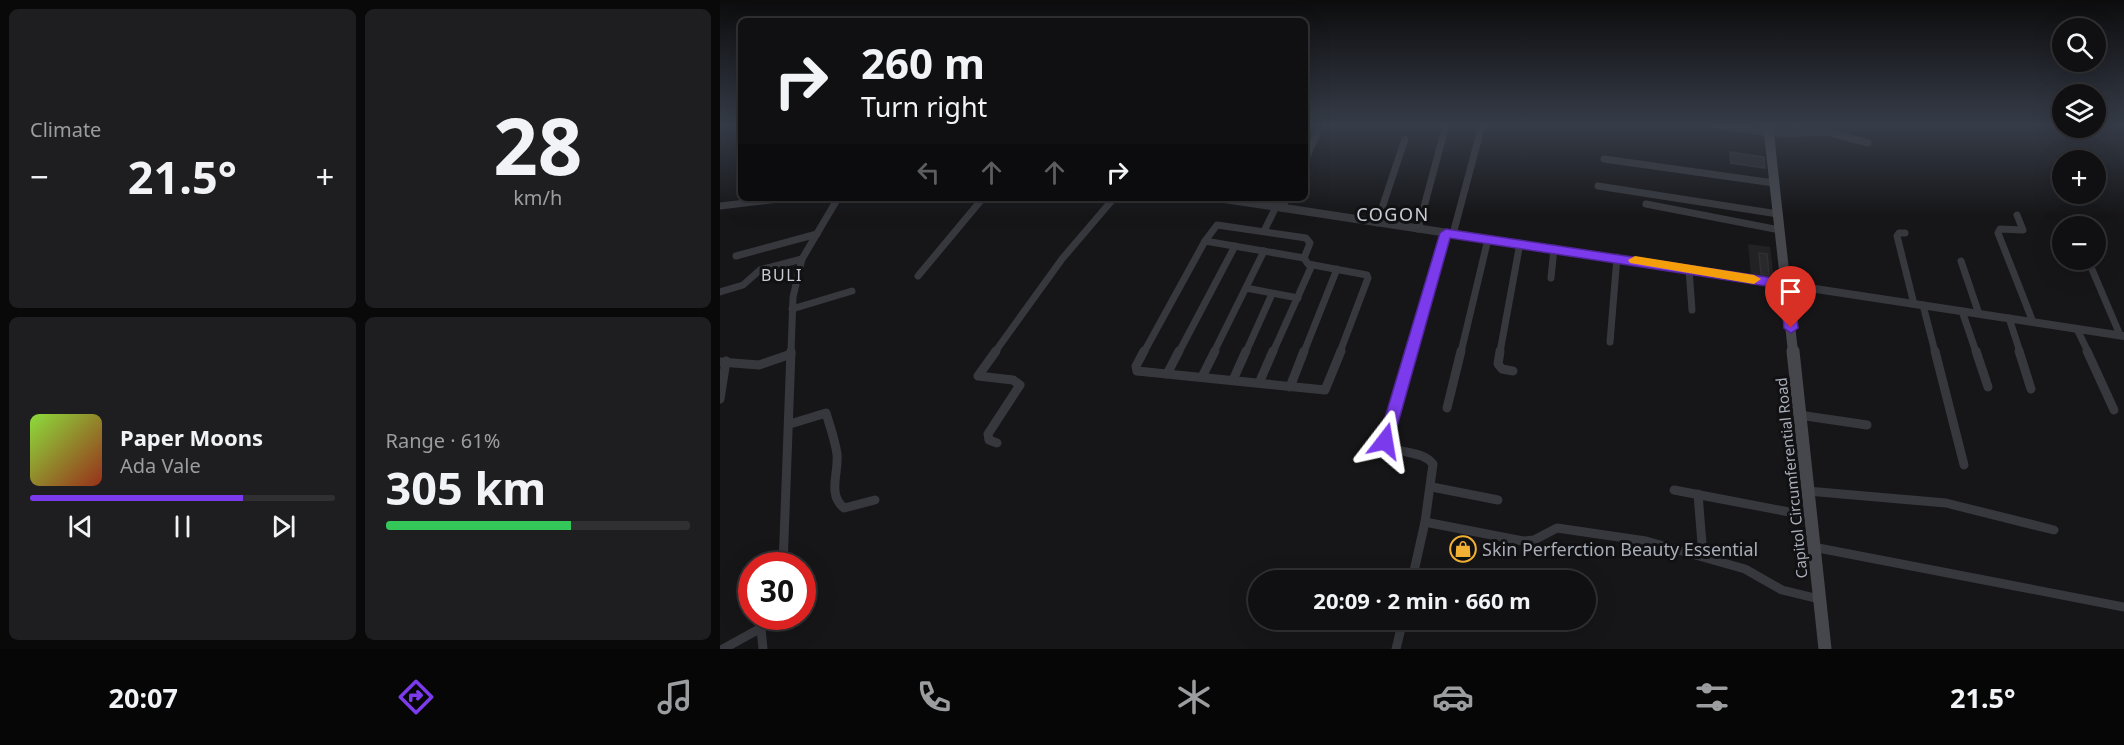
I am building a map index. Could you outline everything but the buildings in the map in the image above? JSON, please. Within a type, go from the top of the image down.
[{"type":"main road","name":"Capitol Circumferential Road","points":[[1771,155],[1825,649]]},
{"type":"street","points":[[1377,223],[1400,155]]},
{"type":"street","points":[[1418,229],[1438,155]]},
{"type":"street","points":[[1414,570],[1434,470],[1431,460],[1425,455],[1392,449],[1385,441],[1473,155]]},
{"type":"street","points":[[1604,159],[1774,183]]},
{"type":"street","points":[[1598,186],[1778,214]]},
{"type":"street","points":[[720,206],[762,201]]},
{"type":"street","points":[[784,552],[790,424],[792,309],[802,259],[836,201]]},
{"type":"street","points":[[918,276],[980,201]]},
{"type":"street","points":[[996,443],[989,440],[988,434],[1020,385],[1017,381],[978,376],[1062,259],[1110,201]]},
{"type":"street","points":[[1246,201],[1377,223],[1617,257],[1786,285],[2122,335]]},
{"type":"street","points":[[1264,231],[1285,201]]},
{"type":"street","points":[[1646,204],[1780,230]]},
{"type":"street","points":[[2018,215],[2023,230],[2000,229],[1998,233],[2033,322]]},
{"type":"street","points":[[1219,225],[1264,231],[1308,239],[1310,243],[1304,258],[1306,263],[1312,266],[1364,274],[1368,278],[1328,386],[1320,391],[1233,380],[1138,372],[1135,368],[1212,228],[1219,225]]},
{"type":"street","points":[[1905,233],[1899,233],[1897,236],[1964,465]]},
{"type":"street","points":[[736,255],[817,234]]},
{"type":"street","points":[[1447,408],[1488,239]]},
{"type":"street","points":[[1205,241],[1304,258]]},
{"type":"street","points":[[1514,371],[1502,369],[1498,364],[1520,243]]},
{"type":"street","points":[[1167,374],[1235,246]]},
{"type":"street","points":[[1551,278],[1554,248]]},
{"type":"street","points":[[1202,377],[1264,251]]},
{"type":"street","points":[[1610,342],[1617,257]]},
{"type":"street","points":[[720,292],[743,285],[760,270],[802,259]]},
{"type":"street","points":[[1961,261],[1979,314]]},
{"type":"street","points":[[1259,383],[1312,266]]},
{"type":"street","points":[[1290,387],[1337,269]]},
{"type":"street","points":[[1689,269],[1692,310]]},
{"type":"street","points":[[2093,270],[2122,335]]},
{"type":"street","points":[[1246,288],[1298,298]]},
{"type":"street","points":[[792,309],[852,291]]},
{"type":"street","points":[[1233,380],[1272,294]]},
{"type":"street","points":[[1962,311],[1988,387]]},
{"type":"street","points":[[2009,318],[2031,389]]},
{"type":"street","points":[[2077,329],[2114,410]]},
{"type":"street","points":[[720,399],[723,361],[754,365],[791,354]]},
{"type":"street","points":[[790,424],[826,413],[837,457],[835,483],[837,501],[844,508],[850,508],[875,500]]},
{"type":"street","points":[[1799,415],[1867,425]]},
{"type":"street","points":[[1432,487],[1498,500]]},
{"type":"street","points":[[1674,490],[1810,516]]},
{"type":"street","points":[[1807,491],[1946,503],[2054,530]]},
{"type":"street","points":[[1698,494],[1703,556]]},
{"type":"street","points":[[1425,522],[1529,541],[1537,540],[1552,529],[1586,531],[1646,541],[1703,556],[1750,572],[1782,591],[1819,599]]},
{"type":"street","points":[[1813,547],[2124,607]]},
{"type":"street","points":[[723,649],[756,630]]},
{"type":"street","points":[[760,630],[763,649]]},
{"type":"street","points":[[1396,649],[1401,630]]},
{"type":"shaded area","points":[[1748,244],[1770,247],[1774,279],[1751,275]]},
{"type":"slow traffic","points":[[1635,260],[1754,279]]},
{"type":"place","name":"Skin Perferction Beauty Essential","points":[[1463,549]]},
{"type":"district","name":"COGON","points":[[1393,214]]},
{"type":"district","name":"BULI","points":[[782,275]]},
{"type":"route","points":[[1385,441],[1446,233],[1786,285],[1791,328]]}]
